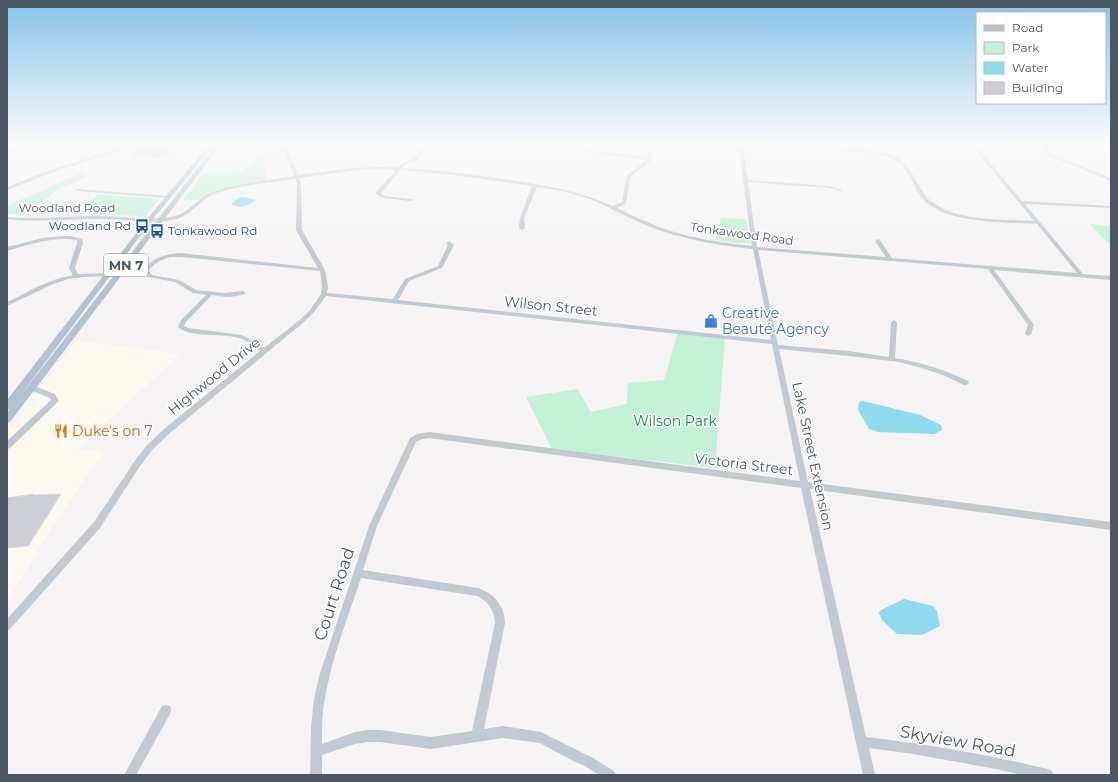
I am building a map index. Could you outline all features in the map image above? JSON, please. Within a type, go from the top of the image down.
[{"type":"main road","name":"MN 7","points":[[7,407],[150,219],[184,178]]},
{"type":"main road","name":"MN 7","points":[[7,420],[193,178]]},
{"type":"street","points":[[7,189],[33,178]]},
{"type":"street","name":"Tonkawood Road","points":[[150,219],[162,219],[185,214],[200,199],[214,193],[289,178]]},
{"type":"street","points":[[297,178],[300,188],[299,230],[322,270],[325,287],[324,294]]},
{"type":"street","points":[[390,178],[378,193],[383,197],[410,200]]},
{"type":"street","name":"Tonkawood Road","points":[[480,178],[535,185],[582,195],[614,207],[669,232],[715,242],[755,248],[1111,278]]},
{"type":"street","points":[[614,207],[624,203],[629,178]]},
{"type":"street","points":[[913,178],[924,197],[938,209],[965,217],[1038,223]]},
{"type":"street","points":[[1001,178],[1082,276]]},
{"type":"street","points":[[747,181],[829,187],[841,190]]},
{"type":"street","name":"Lake Street Extension","points":[[747,181],[755,248],[869,775]]},
{"type":"street","points":[[522,228],[522,218],[535,185]]},
{"type":"street","points":[[78,190],[168,198]]},
{"type":"street","points":[[1021,202],[1111,208]]},
{"type":"street","name":"Woodland Road","points":[[7,218],[21,220],[76,217],[150,219]]},
{"type":"street","points":[[7,249],[50,239],[79,239],[80,243],[72,268],[76,276]]},
{"type":"street","points":[[878,241],[890,259]]},
{"type":"street","points":[[394,302],[407,280],[440,267],[451,245],[449,243]]},
{"type":"street","points":[[243,293],[230,295],[195,292],[177,281],[150,276],[147,274],[146,270],[151,263],[157,259],[167,255],[181,255],[322,270]]},
{"type":"street","points":[[990,268],[1031,325],[1028,334]]},
{"type":"street","points":[[7,304],[50,284],[76,276],[107,275]]},
{"type":"street","points":[[210,294],[183,321],[181,327],[187,330],[240,336],[265,351]]},
{"type":"street","name":"Wilson Street","points":[[324,294],[775,345],[892,360],[916,364],[946,373],[966,383]]},
{"type":"street","name":"Highwood Drive","points":[[7,626],[97,525],[150,447],[167,431],[303,320],[312,311],[324,294]]},
{"type":"street","points":[[892,360],[894,322]]},
{"type":"street","points":[[7,446],[55,402],[53,396],[32,388]]},
{"type":"street","name":"Victoria Street","points":[[420,436],[429,435],[806,484],[1111,526]]},
{"type":"street","name":"Court Road","points":[[316,775],[319,699],[325,673],[373,526],[413,440],[420,436]]},
{"type":"street","points":[[358,573],[478,592],[488,596],[495,603],[500,612],[500,623],[477,736]]},
{"type":"street","points":[[130,775],[166,710]]},
{"type":"street","points":[[316,751],[355,738],[368,736],[380,736],[431,743],[503,732],[540,738],[594,765],[610,775]]},
{"type":"street","name":"Skyview Road","points":[[862,742],[913,748],[996,763],[1048,775]]},
{"type":"shaded area","points":[[76,340],[181,354],[78,449],[104,452],[54,524],[7,602],[7,434]]},
{"type":"green space","points":[[68,178],[82,178],[57,190],[24,216],[7,213],[7,206]]},
{"type":"green space","points":[[199,178],[267,178],[267,180],[211,192],[196,200],[183,200]]},
{"type":"green space","points":[[97,194],[159,199],[146,215],[143,216],[81,214]]},
{"type":"green space","points":[[721,218],[746,219],[750,243],[716,240]]},
{"type":"green space","points":[[1090,224],[1111,226],[1111,246]]},
{"type":"green space","name":"Wilson Park","points":[[678,332],[725,337],[715,468],[552,449],[526,397],[577,389],[591,412],[627,404],[628,383],[664,380]]},
{"type":"water","points":[[243,197],[256,200],[244,206],[232,205],[232,203],[238,198]]},
{"type":"water","points":[[863,401],[920,415],[941,425],[942,430],[934,434],[878,432],[869,429],[858,410],[859,402]]},
{"type":"water","points":[[904,599],[933,606],[937,611],[940,626],[922,635],[897,634],[882,620],[879,613],[881,610]]},
{"type":"building","points":[[34,494],[33,495],[61,494],[28,546],[7,548],[7,498]]},
{"type":"place","name":"Woodland Rd","points":[[142,226]]},
{"type":"place","name":"Tonkawood Rd","points":[[157,231]]},
{"type":"place","name":"Creative Beauté Agency","points":[[711,321]]},
{"type":"place","name":"Duke's on 7","points":[[61,431]]}]
